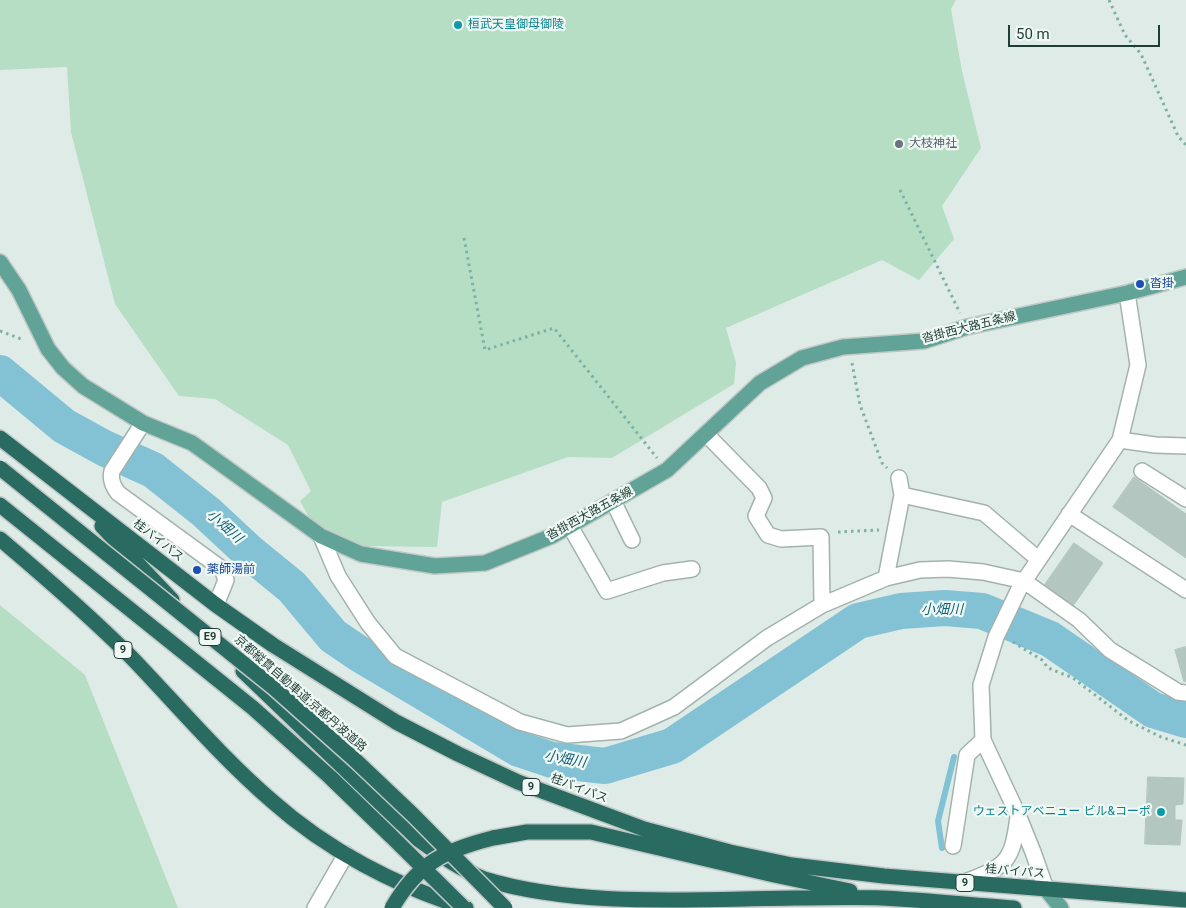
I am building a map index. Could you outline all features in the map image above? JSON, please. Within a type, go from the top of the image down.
[{"type":"highway","name":"桂バイパス","points":[[0,438],[216,605],[290,656],[396,722],[518,782],[644,829],[730,852],[792,865],[884,876],[1186,900]]},
{"type":"highway","name":"京都縦貫自動車道;京都丹波道路","points":[[0,468],[274,688],[355,760],[506,908]]},
{"type":"highway","points":[[70,492],[189,618],[389,812],[419,840],[440,855],[483,879],[510,889],[542,896],[577,901],[613,903],[775,898],[881,898],[1014,908]]},
{"type":"highway","name":"E9","points":[[0,505],[253,708],[330,777],[466,908]]},
{"type":"highway","name":"9","points":[[0,539],[86,614],[168,696],[238,770],[273,802],[309,830],[390,879],[439,904],[466,908]]},
{"type":"highway","points":[[392,908],[412,880],[429,864],[445,853],[459,847],[493,838],[527,832],[591,832],[881,898]]},
{"type":"highway","points":[[774,875],[884,876]]},
{"type":"main road","name":"沓掛西大路五条線","points":[[0,262],[19,290],[48,349],[63,368],[82,386],[143,424],[192,443],[321,536],[360,554],[435,566],[485,563],[552,536],[570,526],[667,470],[760,383],[802,358],[849,347],[924,341],[967,327],[1127,294],[1186,277]]},
{"type":"main road","points":[[1046,889],[1052,908]]},
{"type":"main road","points":[[1046,889],[1061,908]]},
{"type":"street","points":[[1046,889],[1034,852],[983,740],[981,685],[996,637],[1022,584],[1120,440],[1138,365],[1127,294]]},
{"type":"street","points":[[143,424],[112,471],[113,486],[118,493],[222,569],[226,580],[216,605]]},
{"type":"street","points":[[706,434],[758,488],[764,498],[756,516],[768,535],[781,539],[821,537],[822,604]]},
{"type":"street","points":[[1120,440],[1155,445],[1186,446]]},
{"type":"street","points":[[1142,471],[1186,499]]},
{"type":"street","points":[[886,578],[902,495],[898,478]]},
{"type":"street","points":[[902,495],[984,513],[1038,559]]},
{"type":"street","points":[[613,501],[632,540]]},
{"type":"street","points":[[1069,514],[1186,590]]},
{"type":"street","points":[[570,526],[607,591],[664,573],[692,568]]},
{"type":"street","points":[[321,536],[338,576],[368,623],[395,656],[520,722],[567,735],[621,731],[674,707],[766,638],[822,604],[886,578],[920,570],[948,569],[983,572],[1022,584],[1078,620],[1110,650],[1178,692],[1186,693]]},
{"type":"street","points":[[953,846],[967,755],[983,740]]},
{"type":"street","points":[[965,882],[993,871],[1005,862],[1015,844],[1018,815]]},
{"type":"street","points":[[315,908],[346,854]]},
{"type":"path","points":[[1109,0],[1125,35],[1141,54],[1171,122],[1178,136],[1186,145]]},
{"type":"path","points":[[900,190],[967,327]]},
{"type":"path","points":[[464,238],[485,350],[554,328],[667,470]]},
{"type":"path","points":[[849,347],[860,405],[882,463],[898,478]]},
{"type":"path","points":[[821,537],[833,532],[896,529]]},
{"type":"path","points":[[996,637],[1013,642],[1042,660],[1048,668],[1073,678],[1128,721],[1161,737],[1186,745]]},
{"type":"green space","points":[[0,0],[956,0],[951,9],[962,71],[981,148],[942,206],[954,239],[919,280],[882,260],[726,328],[736,363],[734,384],[612,458],[568,457],[442,502],[437,547],[364,546],[311,521],[300,501],[311,491],[288,445],[215,399],[179,396],[115,304],[71,132],[67,67],[0,70]]},
{"type":"green space","points":[[0,605],[85,675],[178,908],[0,908]]},
{"type":"building","points":[[1134,477],[1186,514],[1186,558],[1113,507]]},
{"type":"building","points":[[1074,543],[1103,563],[1073,606],[1044,586]]},
{"type":"building","points":[[1186,647],[1186,681],[1184,682],[1175,650]]},
{"type":"building","name":"ウェストアベニュー ビル&コーポ","points":[[1148,777],[1184,778],[1183,804],[1175,805],[1175,820],[1182,820],[1180,845],[1145,844]]},
{"type":"waterway","name":"小畑川","points":[[0,373],[64,426],[104,448],[153,470],[206,512],[249,552],[292,587],[333,636],[361,655],[519,749],[552,760],[605,766],[672,746],[858,621],[901,611],[945,608],[982,611],[1050,639],[1153,710],[1186,720]]},
{"type":"waterway","points":[[942,848],[938,821],[954,757]]},
{"type":"place","name":"桓武天皇御母御陵","points":[[458,25]]},
{"type":"place","name":"大枝神社","points":[[899,144]]},
{"type":"place","name":"沓掛","points":[[1140,284]]},
{"type":"place","name":"薬師湯前","points":[[197,570]]},
{"type":"place","name":"ウェストアベニュー ビル&コーポ","points":[[1161,812]]}]
